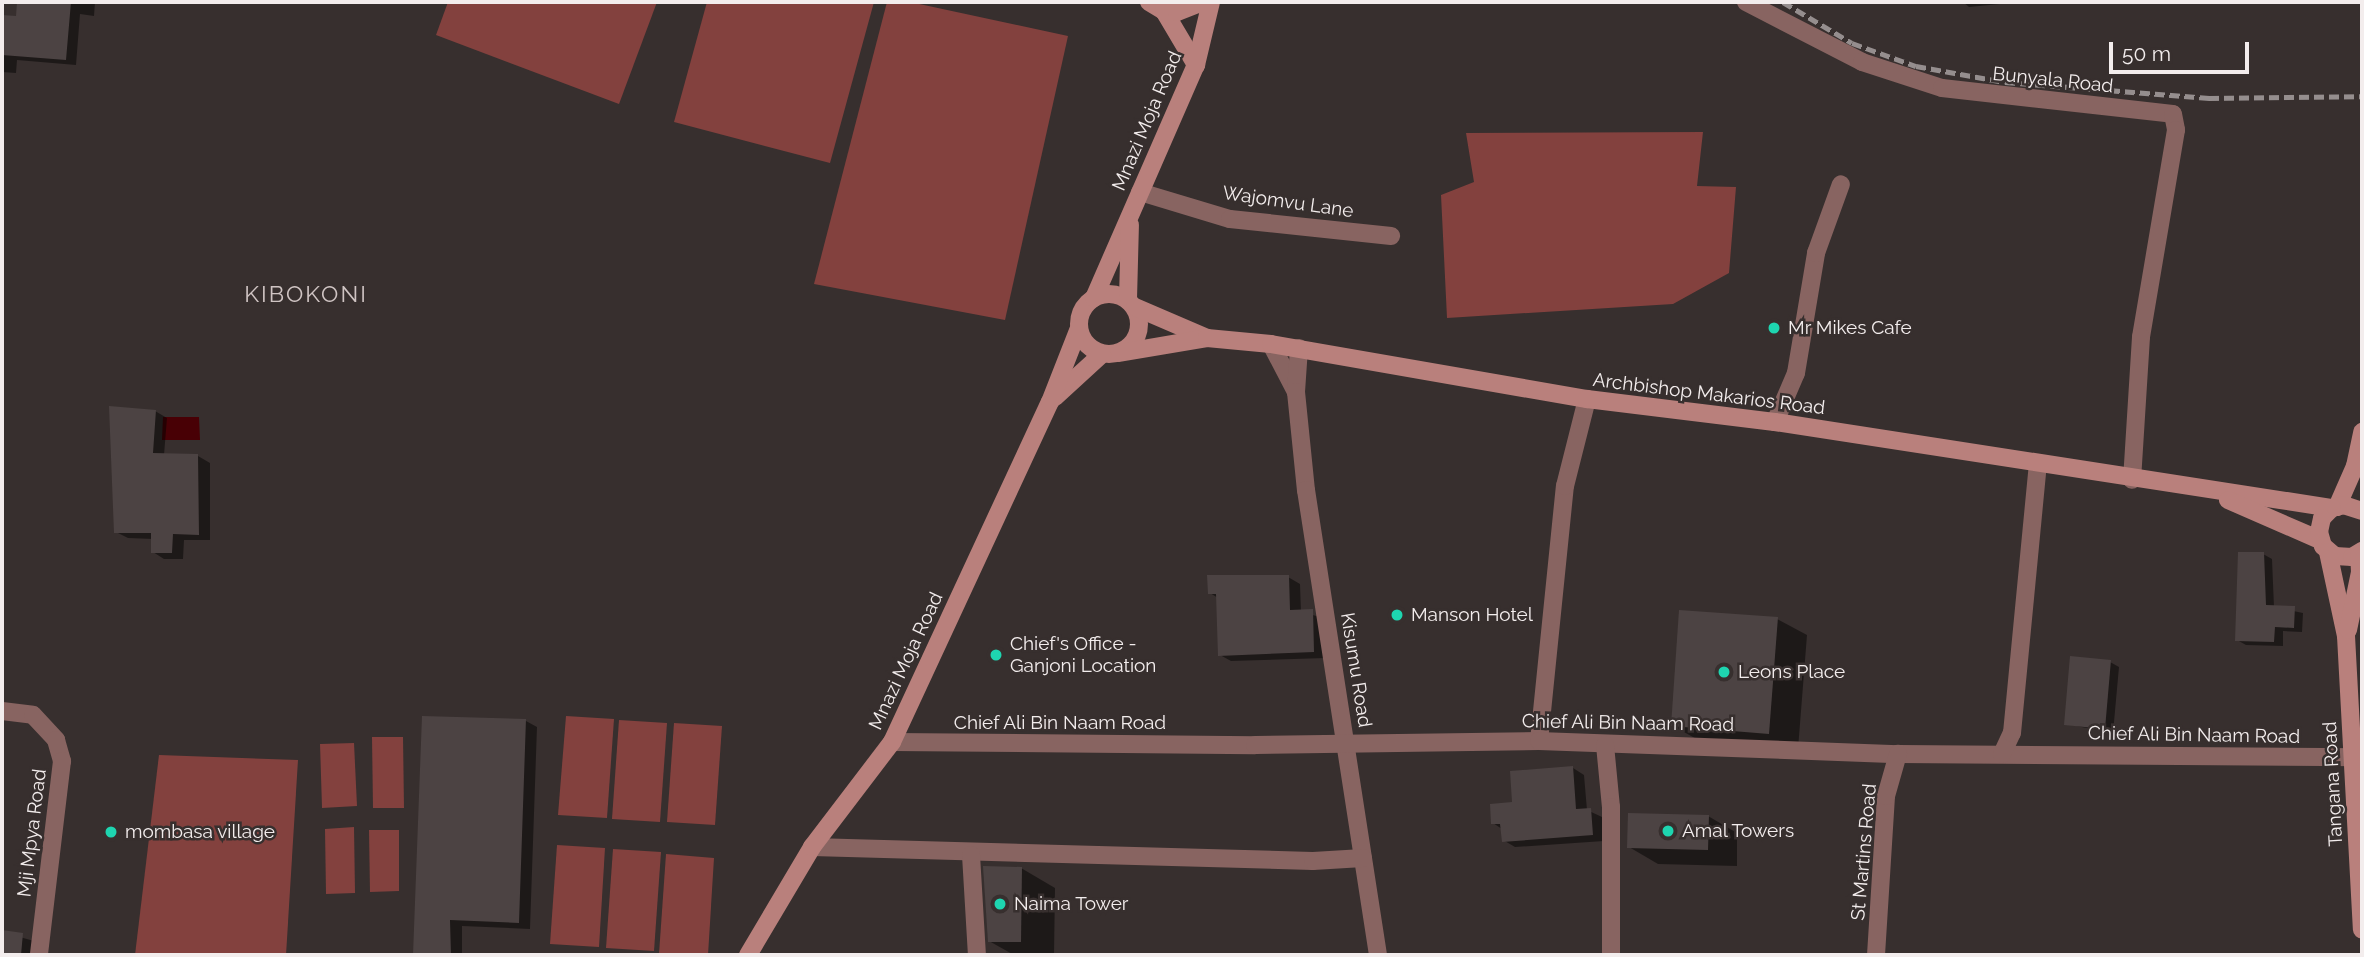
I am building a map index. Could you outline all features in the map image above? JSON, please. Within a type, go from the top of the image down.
[{"type":"main road","points":[[1156,6],[1191,8],[1203,2]]},
{"type":"main road","name":"Mnazi Moja Road","points":[[1094,298],[1196,65],[1211,2]]},
{"type":"main road","points":[[1156,6],[1196,65]]},
{"type":"main road","points":[[1050,402],[1138,334],[1131,303],[1130,215]]},
{"type":"main road","points":[[1117,294],[1207,338],[1111,353],[1091,349],[1079,328],[1085,305],[1094,298],[1117,294]]},
{"type":"main road","name":"Mnazi Moja Road","points":[[748,955],[812,847],[892,742],[1050,402],[1079,328]]},
{"type":"main road","name":"Archbishop Makarios Road","points":[[1207,338],[1299,348],[1587,400],[1775,422],[2132,480],[2361,510]]},
{"type":"main road","points":[[2324,546],[2322,519],[2334,508],[2355,466],[2362,432]]},
{"type":"main road","points":[[2355,466],[2361,510]]},
{"type":"main road","name":"Archbishop Makarios Road","points":[[2206,490],[2324,546],[2343,558],[2361,553]]},
{"type":"main road","name":"Tangana Road","points":[[2324,546],[2346,636],[2358,757],[2362,930]]},
{"type":"main road","name":"Tangana Road","points":[[2346,636],[2360,572],[2361,553]]},
{"type":"street","name":"Bunyala Road","points":[[1755,3],[1862,62],[1942,88],[2173,114],[2176,130],[2141,337],[2132,480]]},
{"type":"street","points":[[1775,422],[1796,373],[1816,253],[1841,184]]},
{"type":"street","name":"Wajomvu Lane","points":[[1140,192],[1230,219],[1391,236]]},
{"type":"street","name":"Kisumu Road","points":[[1271,344],[1296,392]]},
{"type":"street","name":"Kisumu Road","points":[[1299,348],[1296,392],[1306,490],[1378,955]]},
{"type":"street","points":[[1539,741],[1565,486],[1587,400]]},
{"type":"street","points":[[2002,754],[2012,733],[2038,463]]},
{"type":"street","name":"Mji Mpya Road","points":[[2,711],[33,715],[56,740],[62,761],[39,955]]},
{"type":"street","name":"Chief Ali Bin Naam Road","points":[[892,742],[1346,744],[1539,741],[1898,754],[2358,757]]},
{"type":"street","points":[[1605,745],[1611,807],[1611,955]]},
{"type":"street","name":"St Martins Road","points":[[1876,955],[1886,796],[1898,754]]},
{"type":"street","points":[[812,847],[971,855],[1313,862],[1363,858]]},
{"type":"street","points":[[971,855],[976,955]]},
{"type":"shaded area","points":[[448,2],[657,2],[619,104],[436,35]]},
{"type":"shaded area","points":[[707,2],[874,2],[830,163],[674,122]]},
{"type":"shaded area","points":[[887,2],[910,2],[1068,36],[1005,320],[814,284]]},
{"type":"shaded area","points":[[1703,132],[1697,186],[1736,187],[1729,273],[1673,304],[1447,318],[1441,195],[1474,182],[1466,133]]},
{"type":"shaded area","points":[[163,417],[199,417],[200,440],[162,440]]},
{"type":"shaded area","points":[[566,716],[614,719],[607,818],[558,815]]},
{"type":"shaded area","points":[[619,720],[667,723],[660,822],[612,819]]},
{"type":"shaded area","points":[[674,723],[722,726],[715,825],[667,822]]},
{"type":"shaded area","points":[[372,737],[403,737],[404,808],[373,808]]},
{"type":"shaded area","points":[[354,743],[357,806],[322,808],[320,744]]},
{"type":"shaded area","points":[[159,755],[298,760],[286,955],[135,955]]},
{"type":"shaded area","points":[[354,827],[355,893],[326,894],[325,829]]},
{"type":"shaded area","points":[[369,830],[399,830],[399,891],[370,892]]},
{"type":"shaded area","points":[[557,845],[605,848],[599,947],[550,944]]},
{"type":"shaded area","points":[[613,849],[661,852],[654,951],[606,948]]},
{"type":"shaded area","points":[[666,854],[714,858],[708,955],[659,954]]},
{"type":"building","points":[[17,2],[71,2],[66,60],[2,55],[2,15],[16,16]]},
{"type":"building","points":[[109,406],[156,410],[153,453],[198,454],[199,535],[173,534],[172,553],[151,553],[151,533],[114,533]]},
{"type":"building","points":[[2238,552],[2264,552],[2266,605],[2295,606],[2294,628],[2275,627],[2274,642],[2235,641]]},
{"type":"building","points":[[1207,575],[1289,575],[1290,610],[1313,609],[1314,652],[1218,656],[1216,594],[1208,594]]},
{"type":"building","name":"Leons Place","points":[[1679,610],[1778,617],[1769,734],[1671,726]]},
{"type":"building","points":[[2070,656],[2111,660],[2105,729],[2064,725]]},
{"type":"building","points":[[422,716],[526,719],[519,923],[450,920],[451,955],[413,955]]},
{"type":"building","points":[[1573,766],[1576,809],[1591,808],[1593,835],[1502,842],[1500,824],[1491,824],[1490,804],[1512,802],[1510,771]]},
{"type":"building","name":"Amal Towers","points":[[1628,813],[1709,815],[1708,850],[1627,848]]},
{"type":"building","name":"Naima Tower","points":[[983,866],[1022,867],[1021,942],[988,942]]},
{"type":"building","points":[[2,930],[23,933],[21,955],[2,955]]},
{"type":"railway","points":[[1783,2],[1852,43],[1916,66],[2005,82],[2209,98],[2362,96]]},
{"type":"place","name":"Mr Mikes Cafe","points":[[1774,328]]},
{"type":"place","name":"Manson Hotel","points":[[1397,615]]},
{"type":"place","name":"Chief's Office - Ganjoni Location","points":[[996,655]]},
{"type":"place","name":"Leons Place","points":[[1724,672]]},
{"type":"place","name":"Amal Towers","points":[[1668,831]]},
{"type":"place","name":"mombasa village","points":[[111,832]]},
{"type":"place","name":"Naima Tower","points":[[1000,904]]},
{"type":"district","name":"KIBOKONI","points":[[306,294]]}]
